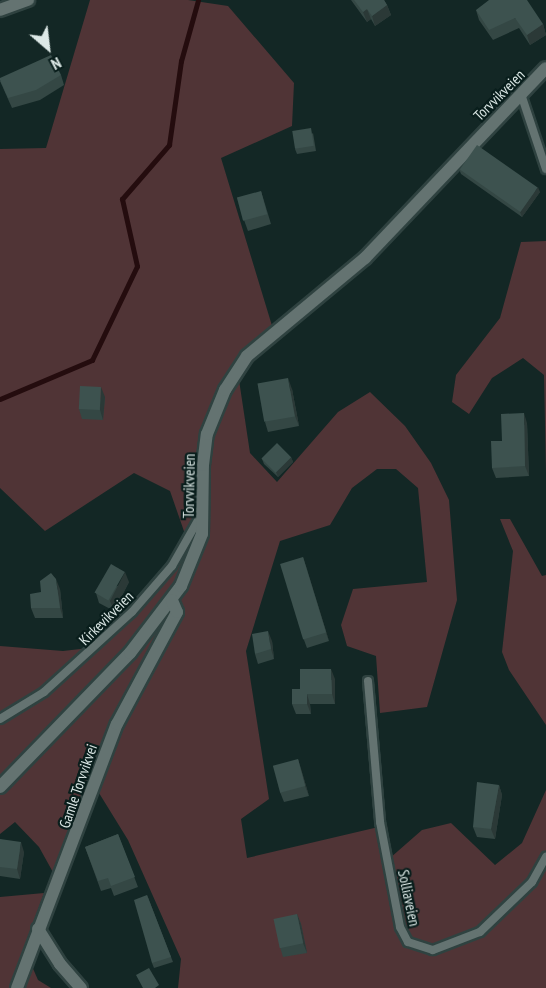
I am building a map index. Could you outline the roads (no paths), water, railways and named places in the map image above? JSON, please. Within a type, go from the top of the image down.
[{"type":"street","points":[[0,10],[28,0]]},
{"type":"street","name":"Torvvikveien","points":[[0,788],[130,652],[172,600],[193,562],[202,534],[203,465],[207,434],[225,390],[247,356],[365,258],[546,68]]},
{"type":"street","name":"Gamle Torvvikvei","points":[[17,988],[38,929],[71,852],[117,724],[177,612],[172,600]]},
{"type":"street","points":[[38,929],[60,964],[81,988]]},
{"type":"lane","points":[[521,94],[546,169]]},
{"type":"lane","name":"Kirkevikveien","points":[[0,719],[44,692],[132,612],[172,566],[203,510]]},
{"type":"lane","name":"Solliaveien","points":[[368,681],[380,822],[400,927],[408,942],[433,950],[480,932],[532,882],[546,857]]},
{"type":"waterway","points":[[0,399],[92,360],[137,266],[122,199],[169,145],[181,61],[198,0]]}]
